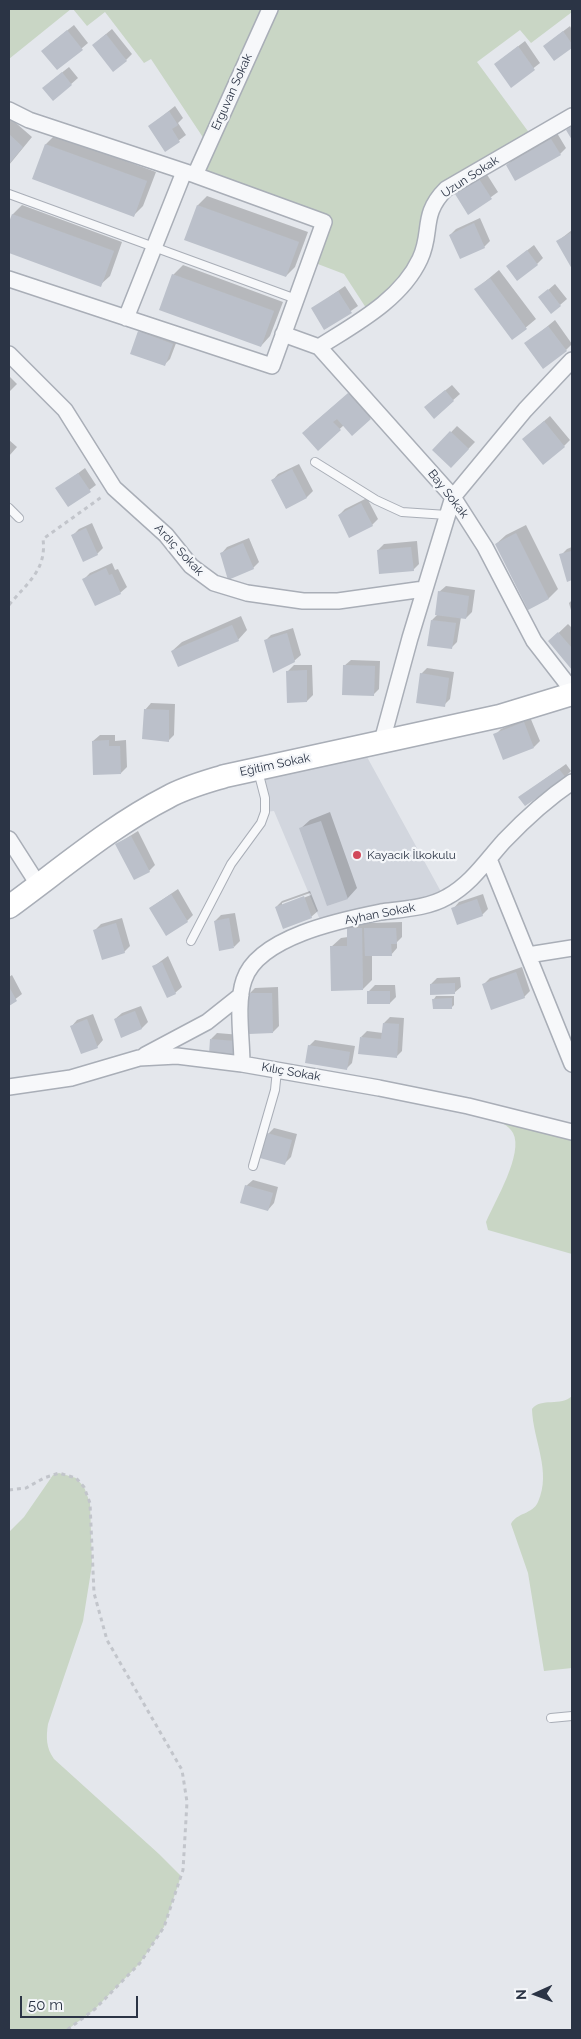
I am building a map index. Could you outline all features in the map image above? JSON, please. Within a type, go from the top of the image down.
[{"type":"street","name":"Erguvan Sokak","points":[[126,318],[154,247],[270,9]]},
{"type":"street","points":[[9,110],[29,120],[189,173],[324,222],[272,366],[9,279]]},
{"type":"street","name":"Uzun Sokak","points":[[319,347],[370,314],[406,279],[420,259],[430,210],[436,199],[446,189],[572,116]]},
{"type":"street","name":"Bay Sokak","points":[[283,334],[319,347],[452,497],[485,547],[534,641],[572,692]]},
{"type":"street","name":"Ardıç Sokak","points":[[9,354],[65,410],[114,488],[166,534],[201,576],[229,589],[281,599],[338,601],[424,589]]},
{"type":"street","points":[[382,741],[424,589],[452,497],[525,410],[572,360]]},
{"type":"street","name":"Eğitim Sokak","points":[[9,908],[114,830],[169,796],[225,776],[500,716],[572,692]]},
{"type":"street","name":"Ayhan Sokak","points":[[242,1064],[241,995],[243,982],[252,964],[279,944],[353,918],[430,904],[445,899],[470,880],[539,806],[572,782]]},
{"type":"street","points":[[9,839],[39,886]]},
{"type":"street","points":[[489,858],[572,1064]]},
{"type":"street","points":[[528,954],[572,948]]},
{"type":"street","points":[[139,1058],[170,1044],[207,1022],[241,995]]},
{"type":"street","name":"Kılıç Sokak","points":[[9,1086],[71,1078],[139,1058],[177,1056],[277,1070],[468,1106],[572,1132]]},
{"type":"lane","points":[[9,194],[296,299]]},
{"type":"lane","points":[[315,462],[376,500],[402,512],[447,515]]},
{"type":"lane","points":[[9,508],[19,518]]},
{"type":"lane","points":[[191,941],[231,864],[261,823],[265,812],[265,798],[258,769]]},
{"type":"lane","points":[[253,1166],[274,1090],[277,1070]]},
{"type":"lane","points":[[551,1718],[572,1716]]},
{"type":"path","points":[[9,605],[40,568],[44,557],[43,539],[114,488]]},
{"type":"path","points":[[9,1490],[26,1488],[44,1478],[59,1473],[76,1478],[84,1487],[90,1503],[94,1593],[107,1640],[182,1770],[187,1802],[182,1870],[164,1927],[140,1962],[95,2009],[67,2030]]},
{"type":"shaded area","name":"Kayacık İlkokulu","points":[[361,746],[445,899],[323,927],[274,811],[265,812],[258,769]]},
{"type":"green space","points":[[9,9],[71,9],[9,59]]},
{"type":"green space","points":[[73,9],[572,9],[572,12],[531,43],[520,30],[477,62],[533,138],[446,189],[420,259],[370,314],[344,274],[310,261],[324,222],[195,175],[208,145],[151,59],[144,63],[105,12],[87,26]]},
{"type":"green space","points":[[491,1116],[572,1132],[572,1254],[488,1230],[486,1222],[507,1177],[515,1152],[513,1133],[503,1123]]},
{"type":"green space","points":[[572,1396],[572,1668],[544,1671],[528,1573],[511,1524],[513,1520],[536,1506],[542,1490],[543,1467],[532,1409],[540,1403],[562,1401]]},
{"type":"green space","points":[[59,1473],[76,1478],[84,1487],[90,1503],[92,1565],[83,1621],[48,1724],[48,1747],[54,1759],[181,1876],[164,1927],[140,1963],[95,2009],[67,2030],[9,2030],[9,1532],[24,1517],[53,1475]]},
{"type":"building","points":[[67,30],[83,50],[57,70],[41,51]]},
{"type":"building","points":[[563,31],[572,44],[572,48],[554,61],[543,46]]},
{"type":"building","points":[[106,34],[127,61],[113,72],[92,45]]},
{"type":"building","points":[[518,46],[535,70],[511,88],[494,64]]},
{"type":"building","points":[[62,72],[72,85],[53,101],[42,88]]},
{"type":"building","points":[[169,111],[178,125],[172,129],[180,142],[165,152],[148,126]]},
{"type":"building","points":[[572,126],[572,140],[566,130]]},
{"type":"building","points":[[9,134],[23,147],[9,164]]},
{"type":"building","points":[[551,139],[561,155],[515,181],[506,165]]},
{"type":"building","points":[[45,144],[147,181],[134,217],[32,179]]},
{"type":"building","points":[[479,179],[492,199],[468,215],[455,194]]},
{"type":"building","points":[[197,205],[299,242],[286,277],[184,240]]},
{"type":"building","points":[[12,214],[114,251],[101,287],[9,253],[9,222]]},
{"type":"building","points":[[474,223],[485,248],[460,259],[449,235]]},
{"type":"building","points":[[570,233],[572,236],[572,269],[556,241]]},
{"type":"building","points":[[527,250],[538,265],[517,281],[506,266]]},
{"type":"building","points":[[172,274],[274,311],[261,347],[159,310]]},
{"type":"building","points":[[490,278],[527,329],[512,340],[474,289]]},
{"type":"building","points":[[548,289],[561,306],[551,314],[538,297]]},
{"type":"building","points":[[338,291],[352,313],[324,330],[311,308]]},
{"type":"building","points":[[548,326],[567,351],[543,369],[524,343]]},
{"type":"building","points":[[138,331],[173,344],[165,366],[130,354]]},
{"type":"building","points":[[445,390],[454,401],[434,419],[424,407]]},
{"type":"building","points":[[348,393],[371,419],[352,436],[337,419],[333,422],[341,430],[318,451],[302,433]]},
{"type":"building","points":[[544,421],[565,447],[543,465],[522,439]]},
{"type":"building","points":[[450,431],[469,449],[451,468],[432,450]]},
{"type":"building","points":[[292,469],[307,498],[286,509],[271,480]]},
{"type":"building","points":[[78,473],[91,492],[68,507],[55,488]]},
{"type":"building","points":[[361,503],[373,526],[349,538],[338,515]]},
{"type":"building","points":[[86,528],[98,555],[83,562],[71,535]]},
{"type":"building","points":[[516,533],[549,599],[528,610],[495,544]]},
{"type":"building","points":[[243,543],[254,569],[228,580],[220,553]]},
{"type":"building","points":[[411,547],[414,571],[379,574],[377,550]]},
{"type":"building","points":[[572,551],[572,580],[567,582],[559,554]]},
{"type":"building","points":[[106,568],[109,575],[112,574],[121,594],[95,606],[82,579]]},
{"type":"building","points":[[438,591],[469,596],[466,619],[435,615]]},
{"type":"building","points":[[431,620],[456,623],[452,649],[427,646]]},
{"type":"building","points":[[232,625],[239,641],[178,667],[171,651]]},
{"type":"building","points":[[558,632],[572,648],[572,670],[548,641]]},
{"type":"building","points":[[287,633],[295,662],[273,673],[264,640]]},
{"type":"building","points":[[343,665],[375,666],[374,696],[342,695]]},
{"type":"building","points":[[307,670],[307,702],[287,703],[286,671]]},
{"type":"building","points":[[420,673],[449,678],[445,707],[416,703]]},
{"type":"building","points":[[144,709],[169,710],[169,742],[142,739]]},
{"type":"building","points":[[524,722],[534,748],[503,760],[493,734]]},
{"type":"building","points":[[109,740],[109,746],[120,746],[121,774],[93,775],[92,741]]},
{"type":"building","points":[[559,769],[566,778],[525,806],[518,797]]},
{"type":"building","points":[[321,821],[348,899],[327,906],[299,828]]},
{"type":"building","points":[[131,836],[150,872],[134,880],[115,844]]},
{"type":"building","points":[[171,894],[188,922],[166,936],[149,908]]},
{"type":"building","points":[[304,896],[312,918],[283,929],[275,907]]},
{"type":"building","points":[[477,899],[483,916],[457,925],[451,908]]},
{"type":"building","points":[[229,918],[234,948],[219,951],[214,921]]},
{"type":"building","points":[[116,923],[125,953],[102,960],[93,930]]},
{"type":"building","points":[[347,928],[362,928],[363,990],[331,991],[330,946],[347,946]]},
{"type":"building","points":[[364,928],[396,928],[397,944],[391,944],[392,956],[365,956]]},
{"type":"building","points":[[162,962],[176,994],[167,998],[152,966]]},
{"type":"building","points":[[516,972],[525,998],[491,1010],[482,984]]},
{"type":"building","points":[[455,983],[455,994],[430,995],[430,984]]},
{"type":"building","points":[[9,987],[17,1001],[9,1006]]},
{"type":"building","points":[[367,991],[390,991],[390,1004],[367,1004]]},
{"type":"building","points":[[248,993],[272,993],[273,1033],[249,1034]]},
{"type":"building","points":[[452,998],[452,1009],[433,1009],[432,999]]},
{"type":"building","points":[[135,1011],[142,1029],[121,1038],[114,1019]]},
{"type":"building","points":[[87,1019],[98,1048],[81,1054],[70,1026]]},
{"type":"building","points":[[383,1023],[399,1024],[397,1058],[358,1054],[360,1037],[381,1039]]},
{"type":"building","points":[[210,1039],[235,1041],[234,1056],[209,1054]]},
{"type":"building","points":[[308,1045],[350,1052],[347,1070],[305,1063]]},
{"type":"building","points":[[267,1133],[292,1140],[285,1165],[260,1158]]},
{"type":"building","points":[[245,1185],[273,1193],[268,1211],[240,1203]]},
{"type":"place","name":"Kayacık İlkokulu","points":[[357,855]]}]
